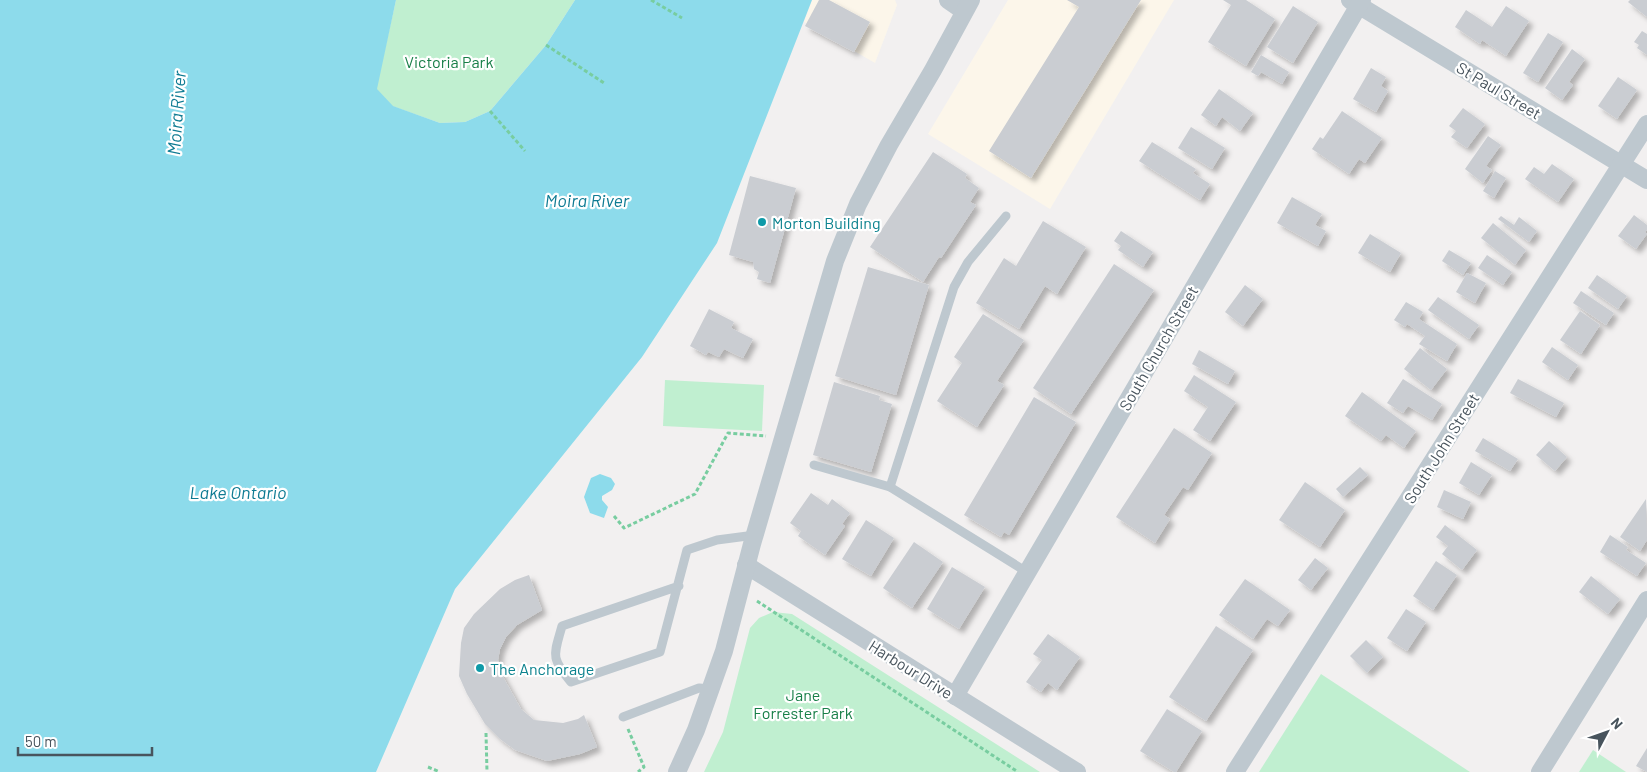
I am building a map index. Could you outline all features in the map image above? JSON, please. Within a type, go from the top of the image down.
[{"type":"street","points":[[677,772],[696,730],[724,651],[746,565],[835,261],[858,204],[888,145],[968,6],[948,0]]},
{"type":"street","name":"St Paul Street","points":[[1357,2],[1647,180]]},
{"type":"street","name":"South Church Street","points":[[955,696],[1357,2]]},
{"type":"street","name":"South John Street","points":[[1235,772],[1647,124]]},
{"type":"street","name":"Harbour Drive","points":[[746,565],[1077,772]]},
{"type":"street","points":[[1540,772],[1647,600]]},
{"type":"lane","points":[[890,487],[954,287],[968,262],[1006,216]]},
{"type":"lane","points":[[814,465],[890,487],[1027,572]]},
{"type":"lane","points":[[679,586],[562,626],[554,655],[560,669],[571,682],[660,652],[679,586],[687,550],[717,540],[755,535]]},
{"type":"lane","points":[[623,717],[699,688],[712,688]]},
{"type":"path","points":[[652,0],[682,18]]},
{"type":"path","points":[[546,45],[604,83]]},
{"type":"path","points":[[490,111],[525,151]]},
{"type":"path","points":[[614,516],[624,528],[695,494],[728,433],[784,437]]},
{"type":"path","points":[[757,601],[1018,772]]},
{"type":"path","points":[[623,717],[644,767],[638,772]]},
{"type":"path","points":[[486,733],[487,772]]},
{"type":"path","points":[[428,767],[440,772]]},
{"type":"shaded area","points":[[812,0],[895,0],[897,5],[875,63],[804,22]]},
{"type":"shaded area","points":[[1008,0],[1174,0],[1050,209],[928,134]]},
{"type":"green space","name":"Victoria Park","points":[[396,0],[575,0],[546,45],[490,111],[465,122],[440,123],[392,106],[376,89]]},
{"type":"green space","points":[[665,380],[764,385],[762,431],[663,426]]},
{"type":"green space","name":"Jane Forrester Park","points":[[773,612],[792,614],[1040,772],[704,772],[723,732],[750,628],[759,618]]},
{"type":"green space","points":[[1321,674],[1470,772],[1259,772]]},
{"type":"green space","points":[[1593,750],[1626,772],[1579,772]]},
{"type":"water","points":[[0,0],[396,0],[377,89],[393,106],[440,123],[465,122],[490,111],[546,45],[575,0],[812,0],[717,243],[642,357],[455,589],[376,772],[0,772]]},
{"type":"water","points":[[600,474],[611,478],[615,484],[612,490],[602,496],[602,500],[608,507],[604,518],[590,513],[584,497],[591,478]]},
{"type":"building","points":[[819,0],[829,0],[870,22],[854,52],[805,26]]},
{"type":"building","points":[[1067,0],[1141,0],[1031,178],[989,151],[1079,7]]},
{"type":"building","points":[[1223,0],[1246,0],[1275,19],[1246,66],[1208,42],[1231,5]]},
{"type":"building","points":[[1630,0],[1647,0],[1647,17],[1628,2]]},
{"type":"building","points":[[1293,6],[1318,22],[1293,63],[1267,47]]},
{"type":"building","points":[[1506,6],[1529,21],[1506,56],[1482,40],[1480,44],[1455,27],[1466,10],[1492,27]]},
{"type":"building","points":[[1642,31],[1647,34],[1647,55],[1637,48],[1639,45],[1634,42]]},
{"type":"building","points":[[1548,33],[1563,42],[1538,82],[1523,73]]},
{"type":"building","points":[[1572,49],[1585,59],[1569,82],[1573,85],[1562,100],[1545,88]]},
{"type":"building","points":[[1261,55],[1289,72],[1282,84],[1261,72],[1258,76],[1251,72]]},
{"type":"building","points":[[1371,68],[1386,77],[1381,86],[1388,91],[1376,112],[1353,99]]},
{"type":"building","points":[[1618,77],[1637,90],[1617,119],[1598,106]]},
{"type":"building","points":[[1219,89],[1253,113],[1240,131],[1222,117],[1216,126],[1201,115]]},
{"type":"building","points":[[1463,108],[1485,124],[1467,148],[1451,137],[1456,131],[1449,126]]},
{"type":"building","points":[[1342,111],[1382,138],[1365,163],[1359,159],[1349,174],[1312,149],[1320,137],[1323,139]]},
{"type":"building","points":[[1191,127],[1225,148],[1212,169],[1178,148]]},
{"type":"building","points":[[1488,136],[1501,145],[1486,166],[1492,170],[1483,183],[1465,169]]},
{"type":"building","points":[[1152,142],[1196,169],[1193,173],[1210,184],[1200,200],[1139,161]]},
{"type":"building","points":[[933,152],[967,174],[965,178],[979,188],[970,202],[976,205],[923,282],[870,247]]},
{"type":"building","points":[[1552,164],[1574,179],[1558,202],[1525,179],[1534,167],[1544,174]]},
{"type":"building","points":[[1495,171],[1506,178],[1494,198],[1483,191]]},
{"type":"building","name":"Morton Building","points":[[750,176],[796,188],[770,283],[757,279],[759,272],[754,269],[753,262],[729,255]]},
{"type":"building","points":[[1292,197],[1322,214],[1315,225],[1326,231],[1318,246],[1277,223]]},
{"type":"building","points":[[1634,215],[1647,225],[1645,232],[1647,234],[1636,249],[1618,236]]},
{"type":"building","points":[[1501,216],[1514,225],[1519,217],[1537,231],[1529,242],[1498,219]]},
{"type":"building","points":[[1043,221],[1086,247],[1057,294],[1045,286],[1019,329],[976,303],[1004,258],[1016,266]]},
{"type":"building","points":[[1493,223],[1526,250],[1515,265],[1481,238]]},
{"type":"building","points":[[1121,231],[1153,252],[1143,267],[1118,250],[1121,246],[1114,241]]},
{"type":"building","points":[[1370,234],[1401,253],[1390,272],[1358,253]]},
{"type":"building","points":[[1449,250],[1471,263],[1463,275],[1442,261]]},
{"type":"building","points":[[1487,255],[1512,272],[1503,285],[1478,268]]},
{"type":"building","points":[[1114,264],[1154,290],[1071,414],[1033,388]]},
{"type":"building","points":[[868,267],[929,285],[896,395],[835,376]]},
{"type":"building","points":[[1467,273],[1486,283],[1475,303],[1456,292]]},
{"type":"building","points":[[1597,275],[1627,296],[1618,309],[1588,288]]},
{"type":"building","points":[[1245,285],[1263,299],[1243,326],[1225,312]]},
{"type":"building","points":[[1581,291],[1614,313],[1606,325],[1573,303]]},
{"type":"building","points":[[1438,297],[1479,325],[1469,339],[1428,310]]},
{"type":"building","points":[[1406,302],[1423,312],[1419,319],[1457,344],[1447,361],[1419,344],[1425,336],[1407,324],[1405,327],[1394,320]]},
{"type":"building","points":[[709,309],[734,322],[731,328],[753,339],[743,358],[724,349],[719,357],[708,352],[706,355],[690,346]]},
{"type":"building","points":[[1580,311],[1600,325],[1581,354],[1560,340]]},
{"type":"building","points":[[983,314],[1024,340],[997,381],[1004,385],[977,427],[937,401],[962,363],[954,357]]},
{"type":"building","points":[[1552,347],[1578,365],[1568,380],[1542,362]]},
{"type":"building","points":[[1420,348],[1447,369],[1431,390],[1404,369]]},
{"type":"building","points":[[1199,350],[1235,371],[1228,384],[1192,364]]},
{"type":"building","points":[[1194,375],[1236,402],[1210,441],[1193,430],[1208,407],[1184,391]]},
{"type":"building","points":[[1403,379],[1442,404],[1432,420],[1408,406],[1403,413],[1387,403]]},
{"type":"building","points":[[1518,379],[1564,403],[1556,417],[1510,393]]},
{"type":"building","points":[[834,382],[880,396],[879,400],[892,404],[871,472],[813,455]]},
{"type":"building","points":[[1362,392],[1416,431],[1404,448],[1386,435],[1381,441],[1345,416]]},
{"type":"building","points":[[1034,397],[1076,422],[1009,535],[1004,532],[1001,537],[964,515]]},
{"type":"building","points":[[1174,428],[1212,453],[1188,490],[1183,487],[1164,515],[1170,519],[1155,543],[1116,517]]},
{"type":"building","points":[[1483,438],[1518,459],[1510,471],[1475,451]]},
{"type":"building","points":[[1549,441],[1567,457],[1555,471],[1536,455]]},
{"type":"building","points":[[1471,462],[1492,475],[1479,495],[1459,483]]},
{"type":"building","points":[[1360,467],[1368,475],[1343,497],[1336,489]]},
{"type":"building","points":[[1305,482],[1345,510],[1320,547],[1279,520]]},
{"type":"building","points":[[1444,490],[1471,502],[1463,519],[1437,507]]},
{"type":"building","points":[[811,493],[828,505],[832,499],[850,513],[842,524],[845,526],[825,555],[798,536],[801,531],[790,523]]},
{"type":"building","points":[[1646,499],[1647,540],[1640,551],[1620,537]]},
{"type":"building","points":[[866,520],[894,538],[871,576],[842,559]]},
{"type":"building","points":[[1445,525],[1477,550],[1462,570],[1442,554],[1448,546],[1436,537]]},
{"type":"building","points":[[1610,535],[1628,547],[1626,550],[1646,563],[1637,576],[1600,552]]},
{"type":"building","points":[[914,542],[943,562],[912,608],[883,588]]},
{"type":"building","points":[[1315,558],[1328,568],[1311,590],[1298,580]]},
{"type":"building","points":[[1436,561],[1457,575],[1433,610],[1413,596]]},
{"type":"building","points":[[952,567],[985,587],[959,629],[927,609]]},
{"type":"building","name":"The Anchorage","points":[[529,575],[542,610],[517,625],[506,637],[500,649],[498,660],[502,675],[521,709],[534,720],[563,723],[578,719],[584,715],[597,747],[580,754],[547,761],[515,750],[500,739],[485,724],[467,694],[459,676],[464,628],[474,614],[500,589],[515,580]]},
{"type":"building","points":[[1591,576],[1620,599],[1608,614],[1579,592]]},
{"type":"building","points":[[1245,579],[1290,610],[1278,626],[1267,619],[1253,639],[1219,615]]},
{"type":"building","points":[[1406,609],[1426,622],[1407,651],[1387,638]]},
{"type":"building","points":[[1216,626],[1253,650],[1206,721],[1169,697]]},
{"type":"building","points":[[1048,634],[1080,657],[1057,690],[1048,683],[1041,692],[1026,682],[1042,660],[1033,654]]},
{"type":"building","points":[[1366,640],[1383,657],[1367,673],[1350,656]]},
{"type":"building","points":[[1167,709],[1202,731],[1176,772],[1140,751]]},
{"type":"building","points":[[1647,748],[1647,772],[1636,766]]},
{"type":"place","name":"Morton Building","points":[[762,222]]},
{"type":"place","name":"The Anchorage","points":[[480,668]]},
{"type":"water label","name":"Moira River","points":[[176,113]]},
{"type":"water label","name":"Moira River","points":[[587,200]]},
{"type":"water label","name":"Lake Ontario","points":[[238,492]]}]
